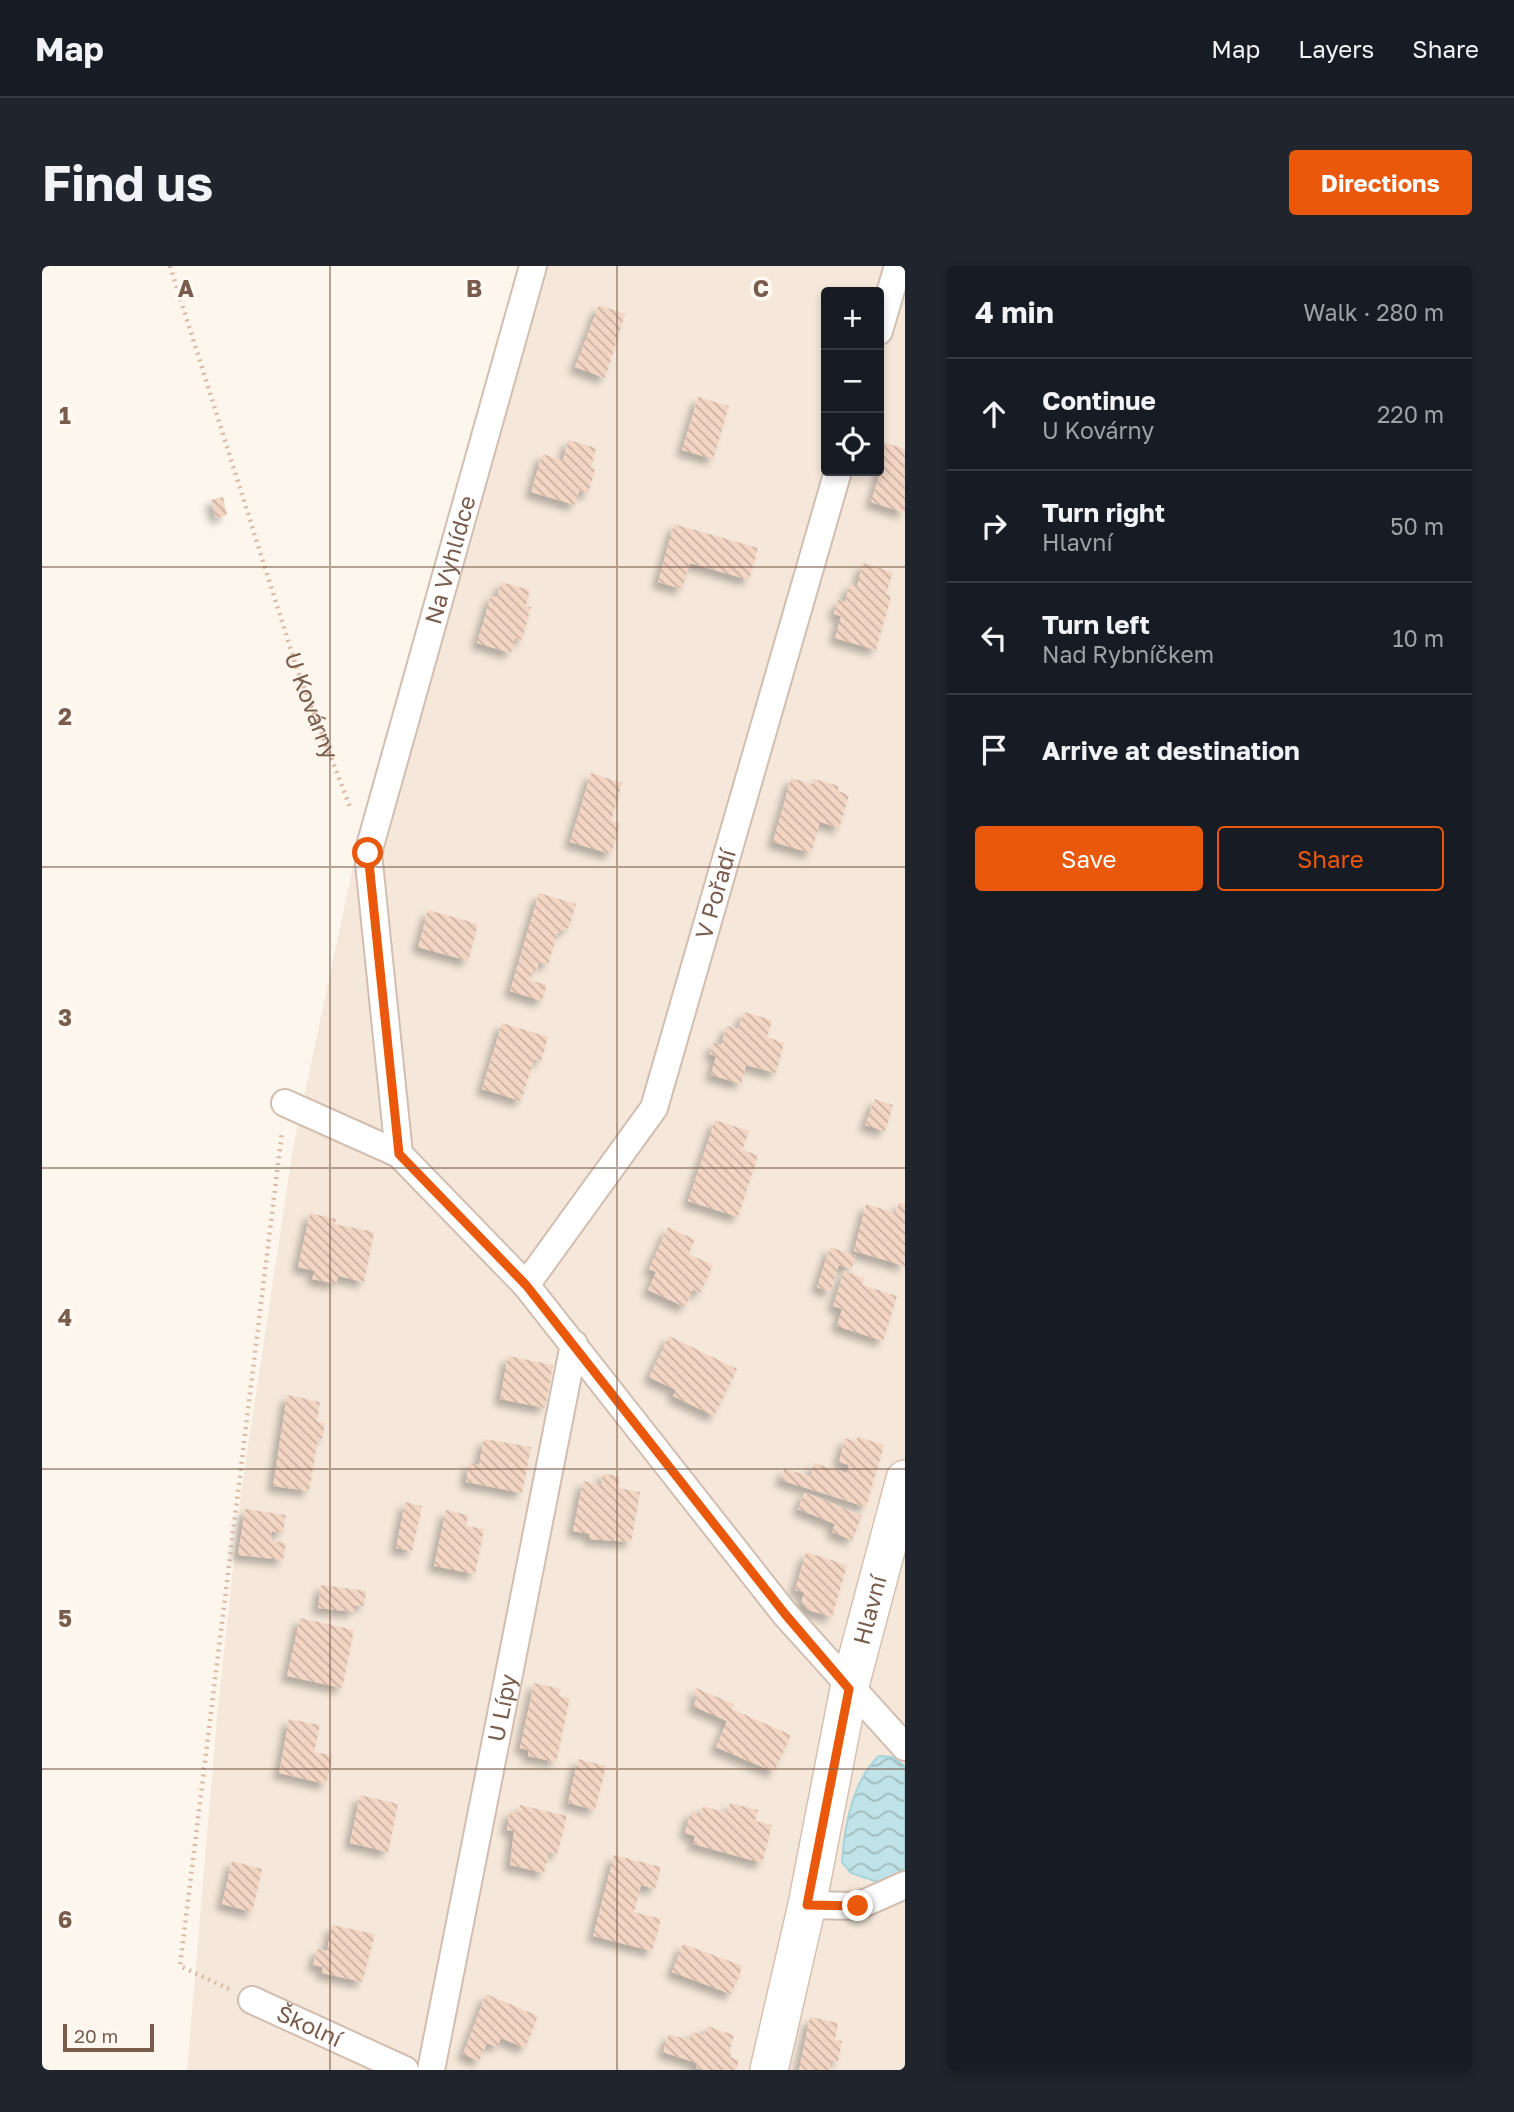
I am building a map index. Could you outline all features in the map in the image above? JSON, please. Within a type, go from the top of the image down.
[{"type":"main road","name":"Hlavní","points":[[769,2070],[807,1905],[849,1689],[905,1479]]},
{"type":"street","name":"Na Vyhlídce","points":[[368,853],[533,266]]},
{"type":"street","points":[[884,314],[898,266]]},
{"type":"street","name":"V Pořadí","points":[[526,1285],[654,1108],[837,476]]},
{"type":"street","points":[[368,853],[399,1154]]},
{"type":"street","points":[[285,1103],[399,1154],[526,1285],[785,1614],[849,1689],[905,1747]]},
{"type":"street","name":"U Lípy","points":[[431,2070],[574,1344]]},
{"type":"street","points":[[807,1905],[858,1906],[905,1885]]},
{"type":"street","name":"Školní","points":[[252,2000],[405,2070]]},
{"type":"path","name":"U Kovárny","points":[[170,266],[296,666],[368,853]]},
{"type":"path","points":[[252,2000],[180,1966],[285,1103]]},
{"type":"shaded area","points":[[524,266],[905,266],[905,2070],[187,2070],[217,1717],[241,1492],[293,1148],[363,820]]},
{"type":"water","points":[[879,1756],[892,1757],[905,1766],[905,1868],[881,1883],[851,1873],[842,1862],[845,1834],[856,1791]]},
{"type":"building","points":[[599,305],[625,314],[605,378],[575,367]]},
{"type":"building","points":[[698,397],[729,406],[713,459],[682,450]]},
{"type":"building","points":[[568,440],[596,448],[591,468],[595,469],[588,494],[579,491],[575,505],[531,492],[542,454],[563,460]]},
{"type":"building","points":[[884,442],[905,449],[905,513],[871,502],[879,476],[884,476]]},
{"type":"building","points":[[223,497],[227,515],[216,518],[211,500]]},
{"type":"building","points":[[674,524],[758,548],[749,580],[690,563],[682,589],[658,582]]},
{"type":"building","points":[[863,563],[893,572],[886,594],[891,596],[876,650],[835,638],[841,616],[834,614],[838,600],[845,602],[850,584],[857,586]]},
{"type":"building","points":[[501,582],[530,590],[526,606],[531,607],[522,640],[515,638],[511,653],[477,643],[491,596],[497,597]]},
{"type":"building","points":[[591,773],[622,783],[611,821],[620,824],[611,854],[570,842]]},
{"type":"building","points":[[791,778],[812,784],[814,779],[839,786],[838,791],[849,795],[838,832],[837,827],[820,822],[811,853],[773,842]]},
{"type":"building","points":[[539,893],[576,904],[569,927],[557,934],[548,965],[539,962],[537,970],[533,969],[530,980],[547,985],[542,1001],[510,991]]},
{"type":"building","points":[[428,910],[478,924],[468,961],[418,947]]},
{"type":"building","points":[[744,1012],[772,1020],[767,1037],[784,1043],[776,1073],[746,1065],[741,1084],[711,1075],[716,1056],[710,1054],[713,1043],[721,1045],[727,1026],[738,1029]]},
{"type":"building","points":[[502,1023],[548,1037],[541,1061],[534,1059],[521,1101],[482,1089]]},
{"type":"building","points":[[875,1099],[893,1105],[885,1131],[865,1125]]},
{"type":"building","points":[[715,1120],[749,1131],[742,1150],[758,1155],[738,1217],[688,1201]]},
{"type":"building","points":[[899,1202],[905,1204],[905,1266],[854,1251],[866,1204],[896,1213]]},
{"type":"building","points":[[310,1213],[336,1219],[335,1224],[374,1232],[364,1282],[338,1276],[336,1284],[312,1279],[315,1271],[298,1267]]},
{"type":"building","points":[[668,1227],[695,1240],[688,1254],[713,1265],[700,1293],[693,1289],[685,1307],[648,1290],[656,1272],[649,1269]]},
{"type":"building","points":[[830,1247],[856,1256],[851,1269],[839,1265],[830,1292],[817,1287]]},
{"type":"building","points":[[844,1271],[864,1278],[862,1285],[897,1296],[883,1341],[837,1326],[842,1309],[833,1306]]},
{"type":"building","points":[[669,1336],[737,1369],[714,1416],[673,1396],[676,1390],[649,1377]]},
{"type":"building","points":[[508,1356],[553,1365],[545,1408],[500,1399]]},
{"type":"building","points":[[287,1395],[320,1402],[317,1422],[325,1423],[322,1439],[318,1438],[309,1491],[273,1486]]},
{"type":"building","points":[[858,1437],[884,1445],[866,1507],[781,1480],[784,1469],[811,1476],[814,1463],[847,1473],[849,1465],[839,1462],[845,1438],[856,1442]]},
{"type":"building","points":[[484,1439],[531,1447],[522,1493],[466,1482],[469,1463],[479,1465]]},
{"type":"building","points":[[603,1473],[620,1477],[618,1488],[640,1492],[631,1542],[589,1539],[590,1534],[573,1531],[583,1481],[601,1485]]},
{"type":"building","points":[[805,1492],[862,1516],[852,1540],[832,1532],[835,1524],[798,1509]]},
{"type":"building","points":[[405,1502],[422,1506],[412,1551],[396,1548]]},
{"type":"building","points":[[245,1509],[286,1515],[283,1533],[272,1531],[271,1541],[286,1543],[283,1560],[238,1555]]},
{"type":"building","points":[[446,1510],[468,1515],[466,1526],[484,1529],[475,1574],[434,1566]]},
{"type":"building","points":[[806,1552],[847,1565],[832,1617],[808,1610],[801,1603],[804,1592],[795,1590]]},
{"type":"building","points":[[321,1585],[366,1591],[364,1606],[354,1606],[354,1612],[318,1608]]},
{"type":"building","points":[[300,1618],[354,1630],[342,1688],[287,1676]]},
{"type":"building","points":[[534,1683],[561,1689],[559,1696],[570,1698],[556,1762],[528,1756],[529,1750],[520,1748]]},
{"type":"building","points":[[696,1688],[734,1704],[732,1709],[791,1735],[774,1772],[716,1747],[727,1721],[693,1706],[698,1695],[694,1693]]},
{"type":"building","points":[[289,1719],[320,1725],[314,1752],[333,1755],[326,1784],[279,1773]]},
{"type":"building","points":[[578,1759],[606,1766],[595,1810],[568,1803]]},
{"type":"building","points":[[360,1795],[398,1804],[388,1852],[350,1843]]},
{"type":"building","points":[[730,1803],[758,1810],[755,1821],[772,1825],[762,1863],[693,1844],[695,1836],[685,1833],[691,1811],[701,1815],[703,1806],[727,1813]]},
{"type":"building","points":[[520,1805],[567,1816],[557,1854],[549,1852],[544,1873],[510,1865],[514,1831],[507,1830],[510,1811],[518,1813]]},
{"type":"building","points":[[614,1855],[661,1867],[655,1889],[641,1885],[634,1912],[661,1919],[652,1951],[593,1936]]},
{"type":"building","points":[[232,1861],[262,1869],[252,1912],[222,1904]]},
{"type":"building","points":[[332,1925],[375,1934],[362,1982],[322,1973],[323,1967],[313,1965],[317,1949],[327,1951]]},
{"type":"building","points":[[683,1944],[743,1966],[731,1994],[672,1972]]},
{"type":"building","points":[[486,1994],[538,2016],[525,2048],[501,2038],[497,2047],[487,2043],[479,2061],[463,2054]]},
{"type":"building","points":[[810,2017],[838,2023],[835,2040],[842,2041],[838,2062],[831,2060],[829,2070],[799,2070]]},
{"type":"building","points":[[707,2026],[734,2035],[729,2052],[732,2053],[730,2057],[739,2060],[736,2070],[703,2070],[696,2068],[697,2063],[663,2052],[669,2034],[689,2040],[692,2032],[704,2035]]},
{"type":"route","points":[[368,853],[399,1154],[526,1285],[785,1614],[849,1689],[807,1905],[858,1906]]}]
